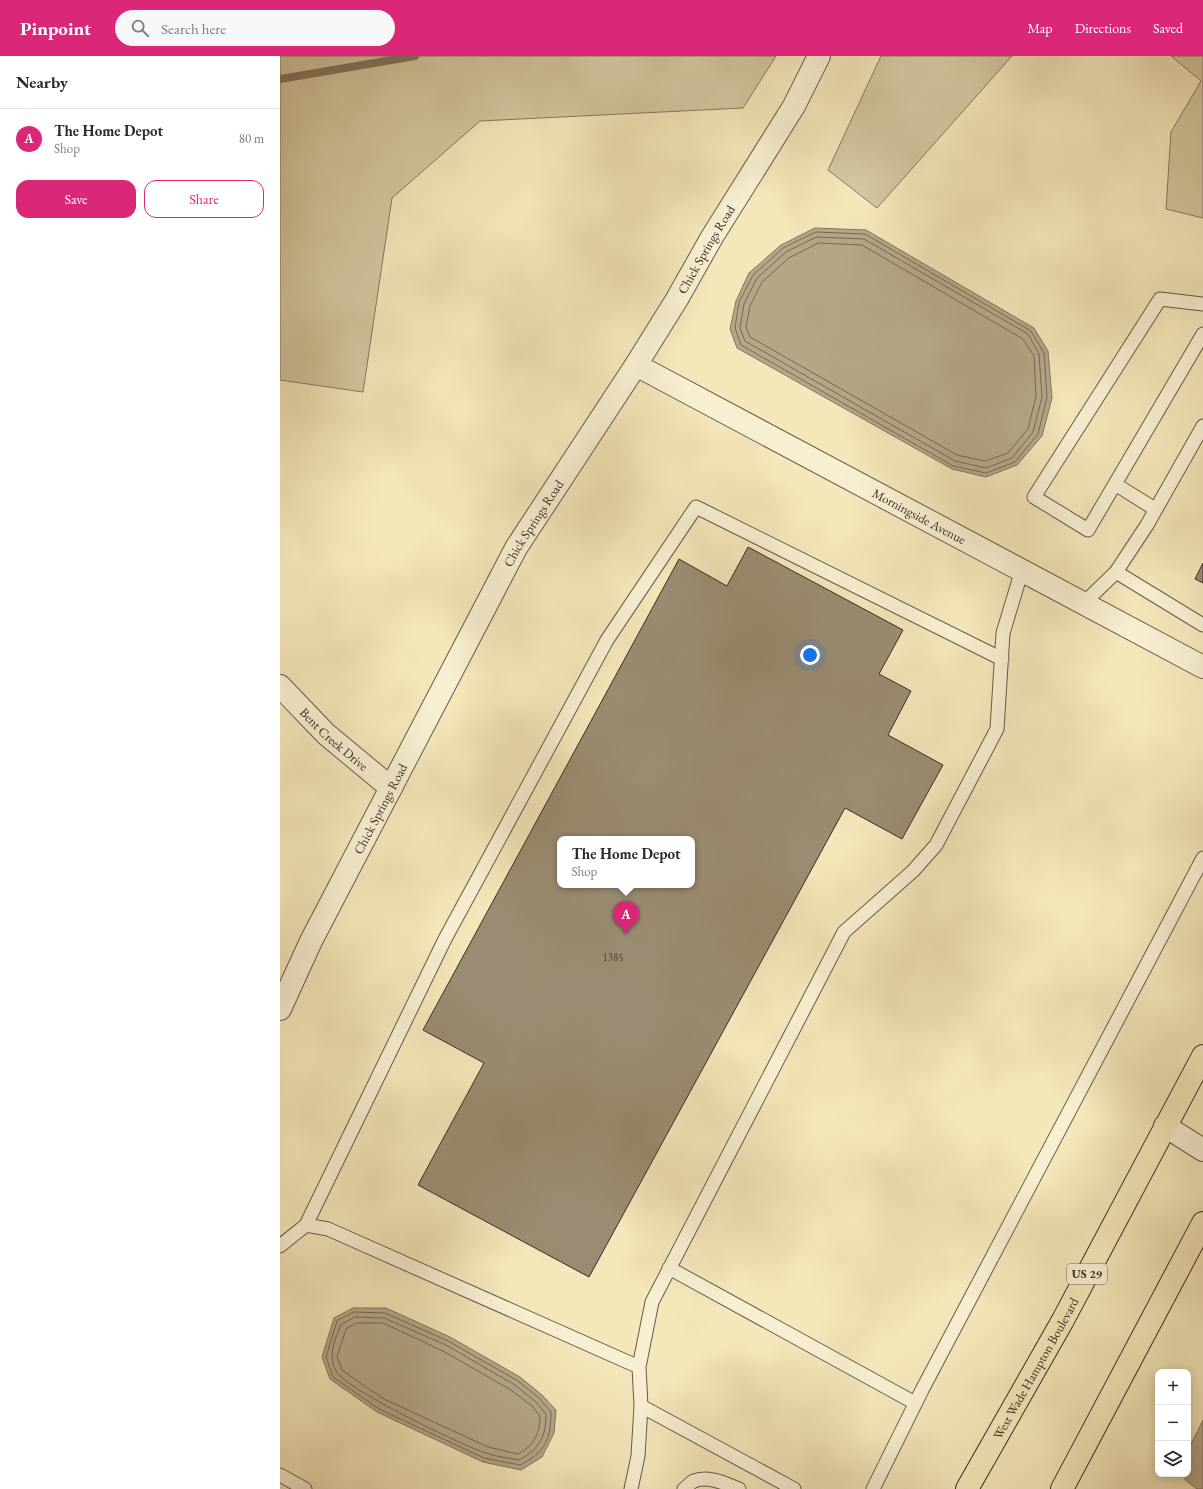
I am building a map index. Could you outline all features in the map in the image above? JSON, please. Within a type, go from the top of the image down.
[{"type":"main road","name":"West Wade Hampton Boulevard","points":[[967,1489],[1063,1320],[1203,1056]]},
{"type":"main road","points":[[1062,1489],[1203,1223]]},
{"type":"street","name":"Chick Springs Road","points":[[280,1009],[311,941],[516,548],[636,365],[677,299],[712,236],[794,106],[819,56]]},
{"type":"street","name":"Morningside Avenue","points":[[636,365],[1203,666]]},
{"type":"street","name":"Bent Creek Drive","points":[[280,686],[326,734],[391,788]]},
{"type":"street","points":[[1165,1126],[1203,1150]]},
{"type":"lane","points":[[1203,304],[1160,299],[1034,497],[1088,530],[1203,334]]},
{"type":"lane","points":[[1084,603],[1116,572],[1156,509],[1203,426]]},
{"type":"lane","points":[[1115,484],[1156,509]]},
{"type":"lane","points":[[280,1246],[306,1225],[445,939],[608,640],[696,507],[1002,659]]},
{"type":"lane","points":[[631,1489],[638,1456],[641,1406],[639,1367],[652,1302],[844,932],[913,871],[936,846],[997,729],[1003,633],[1022,570]]},
{"type":"lane","points":[[1116,572],[1203,625]]},
{"type":"lane","points":[[873,1488],[915,1402],[1203,858]]},
{"type":"lane","points":[[306,1225],[328,1229],[639,1367]]},
{"type":"lane","points":[[670,1268],[915,1402]]},
{"type":"lane","points":[[641,1406],[794,1489]]},
{"type":"lane","points":[[280,1475],[305,1489]]},
{"type":"lane","points":[[684,1489],[694,1481],[719,1480],[739,1489]]},
{"type":"shaded area","points":[[280,56],[776,56],[743,108],[480,121],[392,198],[363,392],[280,380]]},
{"type":"shaded area","points":[[881,56],[1012,56],[877,208],[828,170]]},
{"type":"shaded area","points":[[1171,56],[1203,56],[1203,218],[1166,209],[1171,132],[1201,81]]},
{"type":"water","points":[[815,228],[866,230],[1034,328],[1048,351],[1052,398],[1042,436],[1017,465],[986,477],[952,469],[737,348],[730,329],[736,301],[749,273],[781,245]]},
{"type":"water","points":[[353,1308],[386,1308],[450,1337],[520,1377],[542,1395],[556,1410],[554,1433],[542,1457],[521,1470],[483,1462],[377,1412],[330,1379],[322,1357],[334,1318]]},
{"type":"water","points":[[1203,1420],[1203,1489],[1197,1489],[1185,1480],[1185,1477],[1191,1477],[1191,1444]]},
{"type":"building","points":[[748,547],[903,630],[879,674],[911,691],[888,735],[943,765],[902,839],[845,808],[589,1277],[418,1185],[484,1063],[423,1030],[679,559],[727,586]]},
{"type":"building","points":[[1203,563],[1203,583],[1195,579]]},
{"type":"waterway","points":[[280,79],[415,56]]},
{"type":"place","name":"The Home Depot","points":[[626,934]]}]
